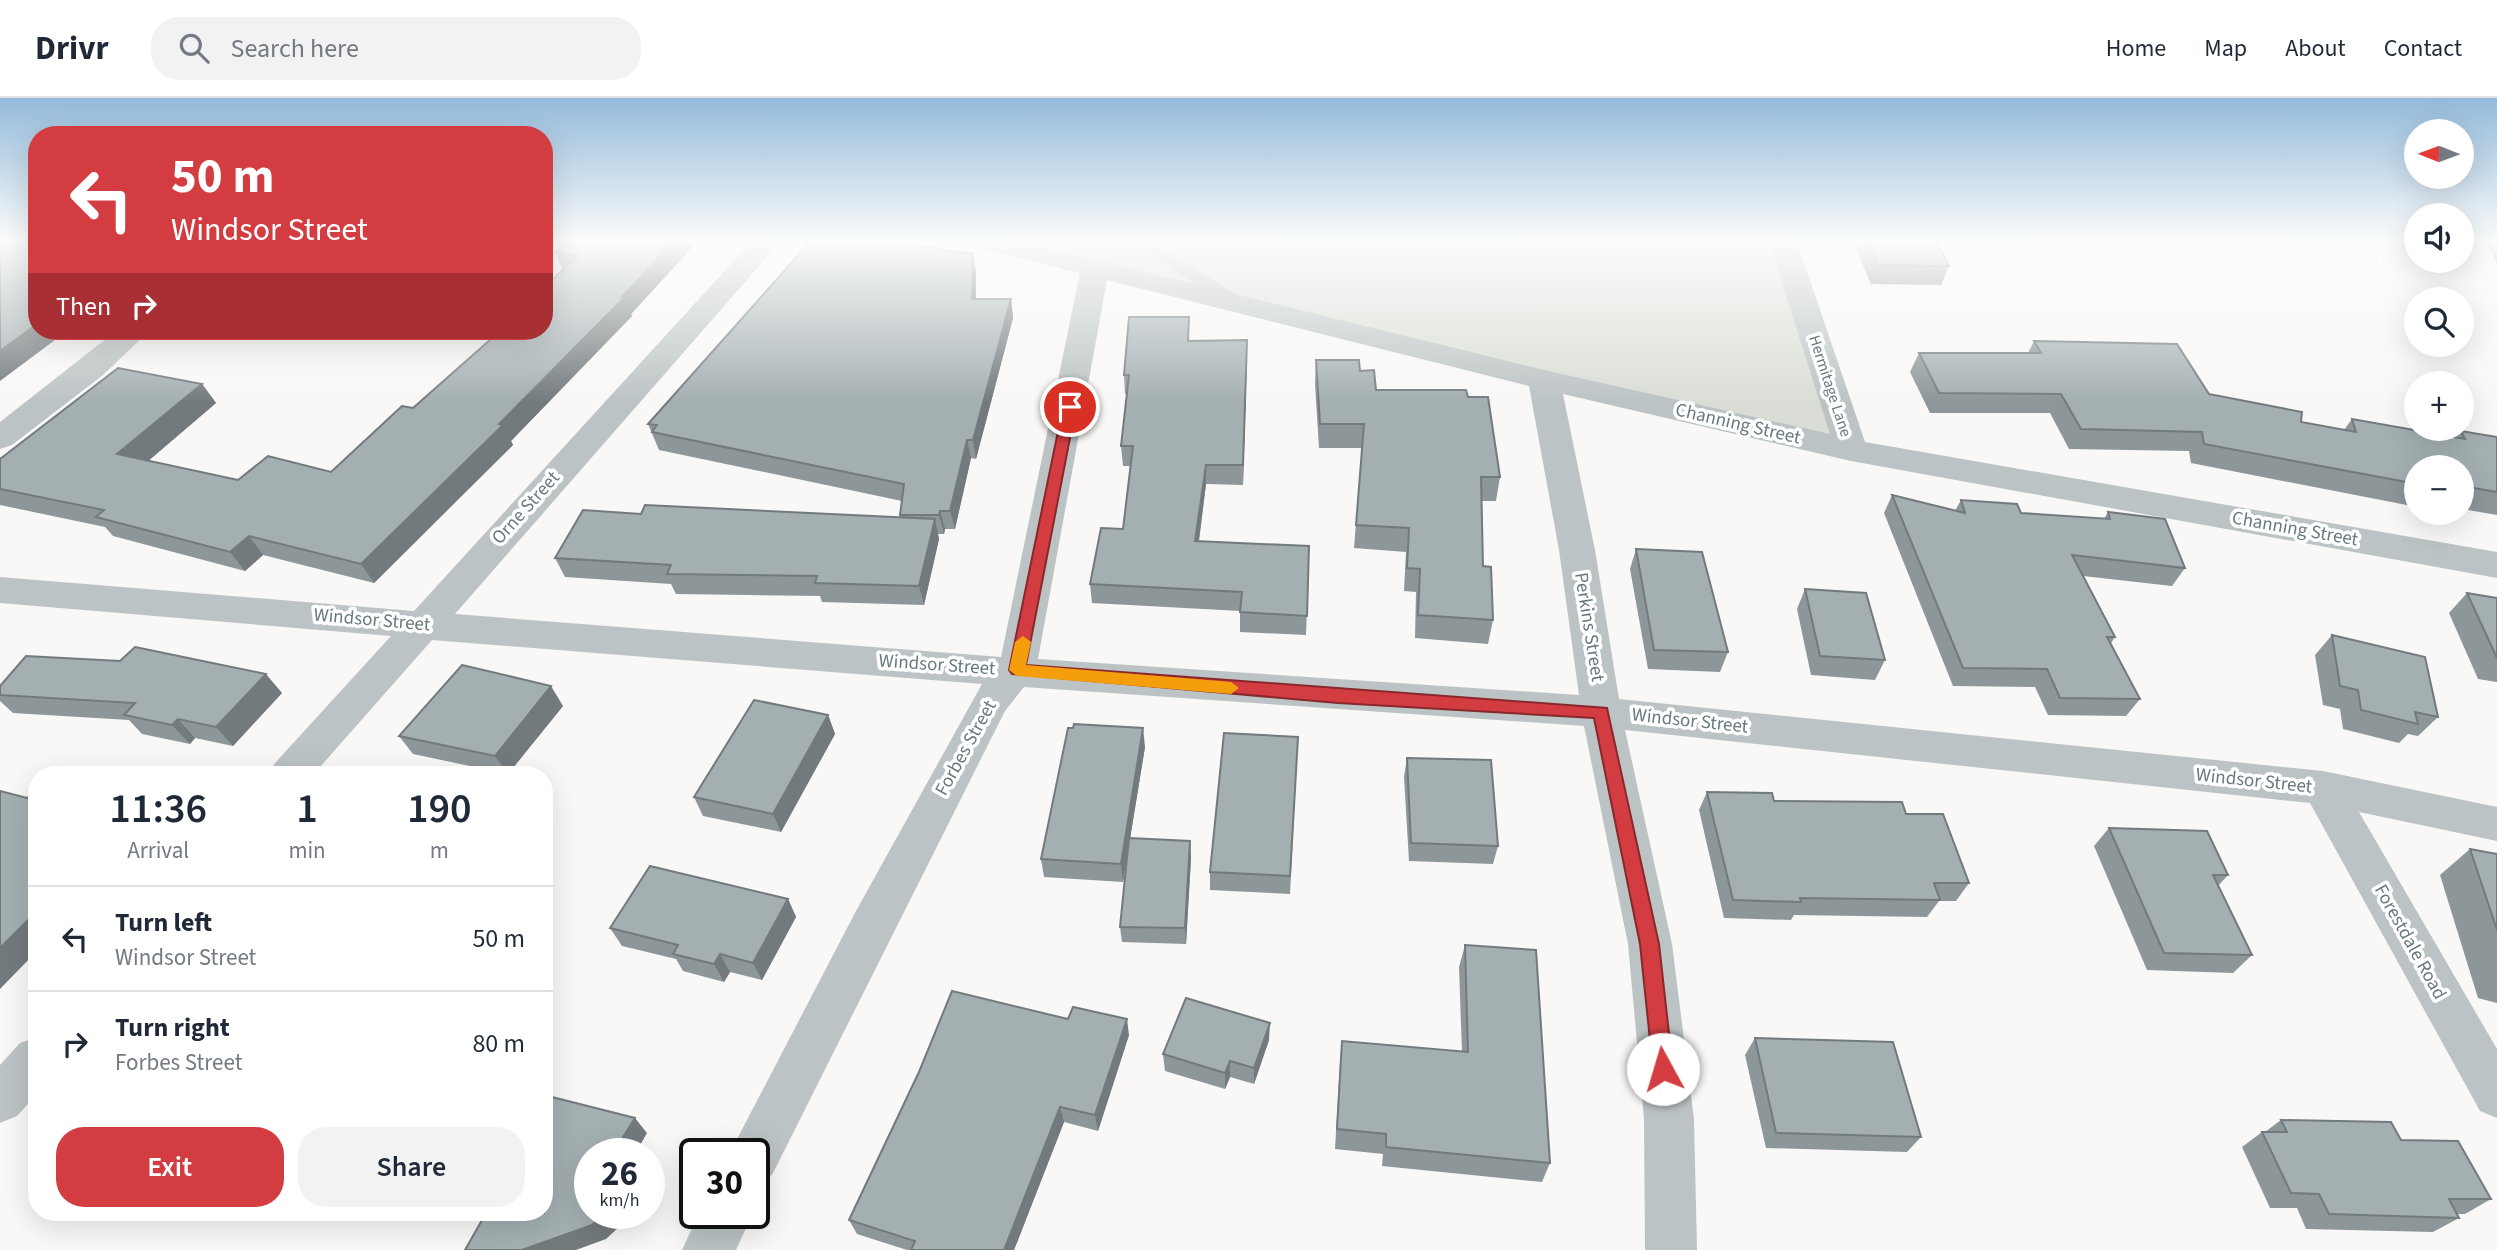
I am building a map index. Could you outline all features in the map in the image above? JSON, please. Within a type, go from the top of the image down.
[{"type":"street","name":"Orne Street","points":[[297,766],[718,296]]},
{"type":"street","name":"Forbes Street","points":[[764,1138],[872,925],[990,702],[1017,670],[1090,296]]},
{"type":"street","name":"Channing Street","points":[[1204,296],[1544,380],[1851,450],[2497,565]]},
{"type":"street","name":"Hermitage Lane","points":[[1801,296],[1851,450]]},
{"type":"street","points":[[0,438],[92,368],[124,340]]},
{"type":"street","name":"Perkins Street","points":[[1544,380],[1577,550],[1601,712],[1650,944],[1669,1119],[1671,1250]]},
{"type":"street","name":"Windsor Street","points":[[0,590],[423,623],[457,630],[1338,696],[1601,712],[2323,788],[2497,824]]},
{"type":"street","name":"Forestdale Road","points":[[2323,788],[2497,1096]]},
{"type":"street","points":[[0,1100],[28,1069]]},
{"type":"street","points":[[708,1250],[719,1229]]},
{"type":"lane","points":[[1227,296],[1244,306]]},
{"type":"shaded area","points":[[1211,296],[1801,296],[1851,450]]},
{"type":"building","points":[[0,296],[28,296],[28,331],[0,351]]},
{"type":"building","points":[[553,296],[625,297],[499,424],[503,425],[361,564],[249,536],[230,552],[96,517],[104,510],[0,489],[0,459],[118,368],[202,384],[117,454],[238,480],[268,456],[331,472],[402,406],[413,408],[490,340],[553,340]]},
{"type":"building","points":[[762,296],[972,296],[972,299],[1011,299],[973,440],[967,440],[950,511],[940,511],[939,515],[900,515],[904,484],[652,432],[657,425],[648,424]]},
{"type":"building","points":[[1129,317],[1189,317],[1188,341],[1247,340],[1243,465],[1206,465],[1195,541],[1309,546],[1307,616],[1240,612],[1242,592],[1090,584],[1101,528],[1123,529],[1133,446],[1121,446],[1129,375],[1124,375]]},
{"type":"building","points":[[2034,341],[2177,344],[2209,394],[2302,412],[2301,422],[2356,432],[2352,419],[2404,428],[2404,441],[2474,441],[2474,433],[2497,437],[2497,492],[2474,488],[2474,455],[2404,455],[2404,482],[2204,444],[2202,432],[2081,429],[2061,394],[1939,393],[1919,353],[2041,353]]},
{"type":"building","points":[[1316,360],[1359,360],[1360,371],[1374,370],[1376,390],[1466,390],[1468,397],[1488,397],[1500,477],[1481,477],[1483,566],[1491,567],[1493,620],[1418,615],[1420,569],[1407,568],[1409,528],[1356,525],[1364,424],[1320,424]]},
{"type":"building","points":[[1892,495],[1965,513],[1961,500],[2017,504],[2021,513],[2110,519],[2108,512],[2165,519],[2185,568],[2072,555],[2115,637],[2107,637],[2140,699],[2060,698],[2047,669],[1963,668]]},
{"type":"building","points":[[645,505],[935,519],[919,586],[815,583],[817,576],[667,574],[671,565],[555,558],[583,510],[641,514]]},
{"type":"building","points":[[1636,549],[1702,552],[1728,652],[1654,650]]},
{"type":"building","points":[[1805,589],[1866,593],[1885,660],[1820,656]]},
{"type":"building","points":[[2467,593],[2497,598],[2497,658]]},
{"type":"building","points":[[2332,635],[2425,657],[2438,717],[2415,712],[2418,724],[2361,710],[2358,690],[2340,686]]},
{"type":"building","points":[[135,647],[266,674],[216,727],[178,719],[172,725],[124,715],[135,703],[0,695],[0,686],[26,656],[120,661]]},
{"type":"building","points":[[462,665],[551,686],[495,756],[399,736]]},
{"type":"building","points":[[754,700],[828,715],[773,814],[694,797]]},
{"type":"building","points":[[1074,724],[1143,728],[1121,864],[1041,859],[1068,728],[1073,728]]},
{"type":"building","points":[[1224,733],[1298,737],[1290,876],[1210,872]]},
{"type":"building","points":[[1407,758],[1491,760],[1498,846],[1411,843]]},
{"type":"building","points":[[0,791],[28,797],[28,920],[0,948]]},
{"type":"building","points":[[1707,792],[1772,793],[1774,801],[1902,802],[1906,814],[1943,814],[1969,883],[1934,883],[1940,900],[1733,900]]},
{"type":"building","points":[[2109,828],[2207,831],[2228,875],[2213,875],[2252,955],[2164,953]]},
{"type":"building","points":[[1129,838],[1190,841],[1185,928],[1120,927]]},
{"type":"building","points":[[2470,849],[2497,854],[2497,930]]},
{"type":"building","points":[[650,866],[788,899],[753,963],[720,954],[714,964],[673,954],[678,945],[610,928]]},
{"type":"building","points":[[1465,945],[1536,950],[1550,1163],[1386,1147],[1386,1134],[1337,1129],[1342,1041],[1468,1052]]},
{"type":"building","points":[[952,991],[1068,1019],[1073,1007],[1127,1019],[1095,1115],[1060,1107],[1004,1250],[911,1250],[915,1241],[849,1220],[919,1072]]},
{"type":"building","points":[[1186,998],[1270,1023],[1254,1068],[1230,1061],[1225,1073],[1163,1054]]},
{"type":"building","points":[[1755,1038],[1893,1042],[1921,1137],[1776,1133]]},
{"type":"building","points":[[553,1097],[635,1118],[622,1138],[574,1138],[574,1229],[581,1229],[522,1250],[465,1250],[481,1221],[553,1221]]},
{"type":"building","points":[[2281,1120],[2391,1122],[2401,1140],[2458,1141],[2491,1199],[2449,1199],[2459,1218],[2329,1214],[2319,1194],[2291,1193],[2262,1132],[2287,1132]]},
{"type":"slow traffic","points":[[1023,642],[1017,670],[1231,688]]},
{"type":"route","points":[[1070,407],[1017,670],[1338,696],[1601,712],[1650,944],[1663,1069]]}]
